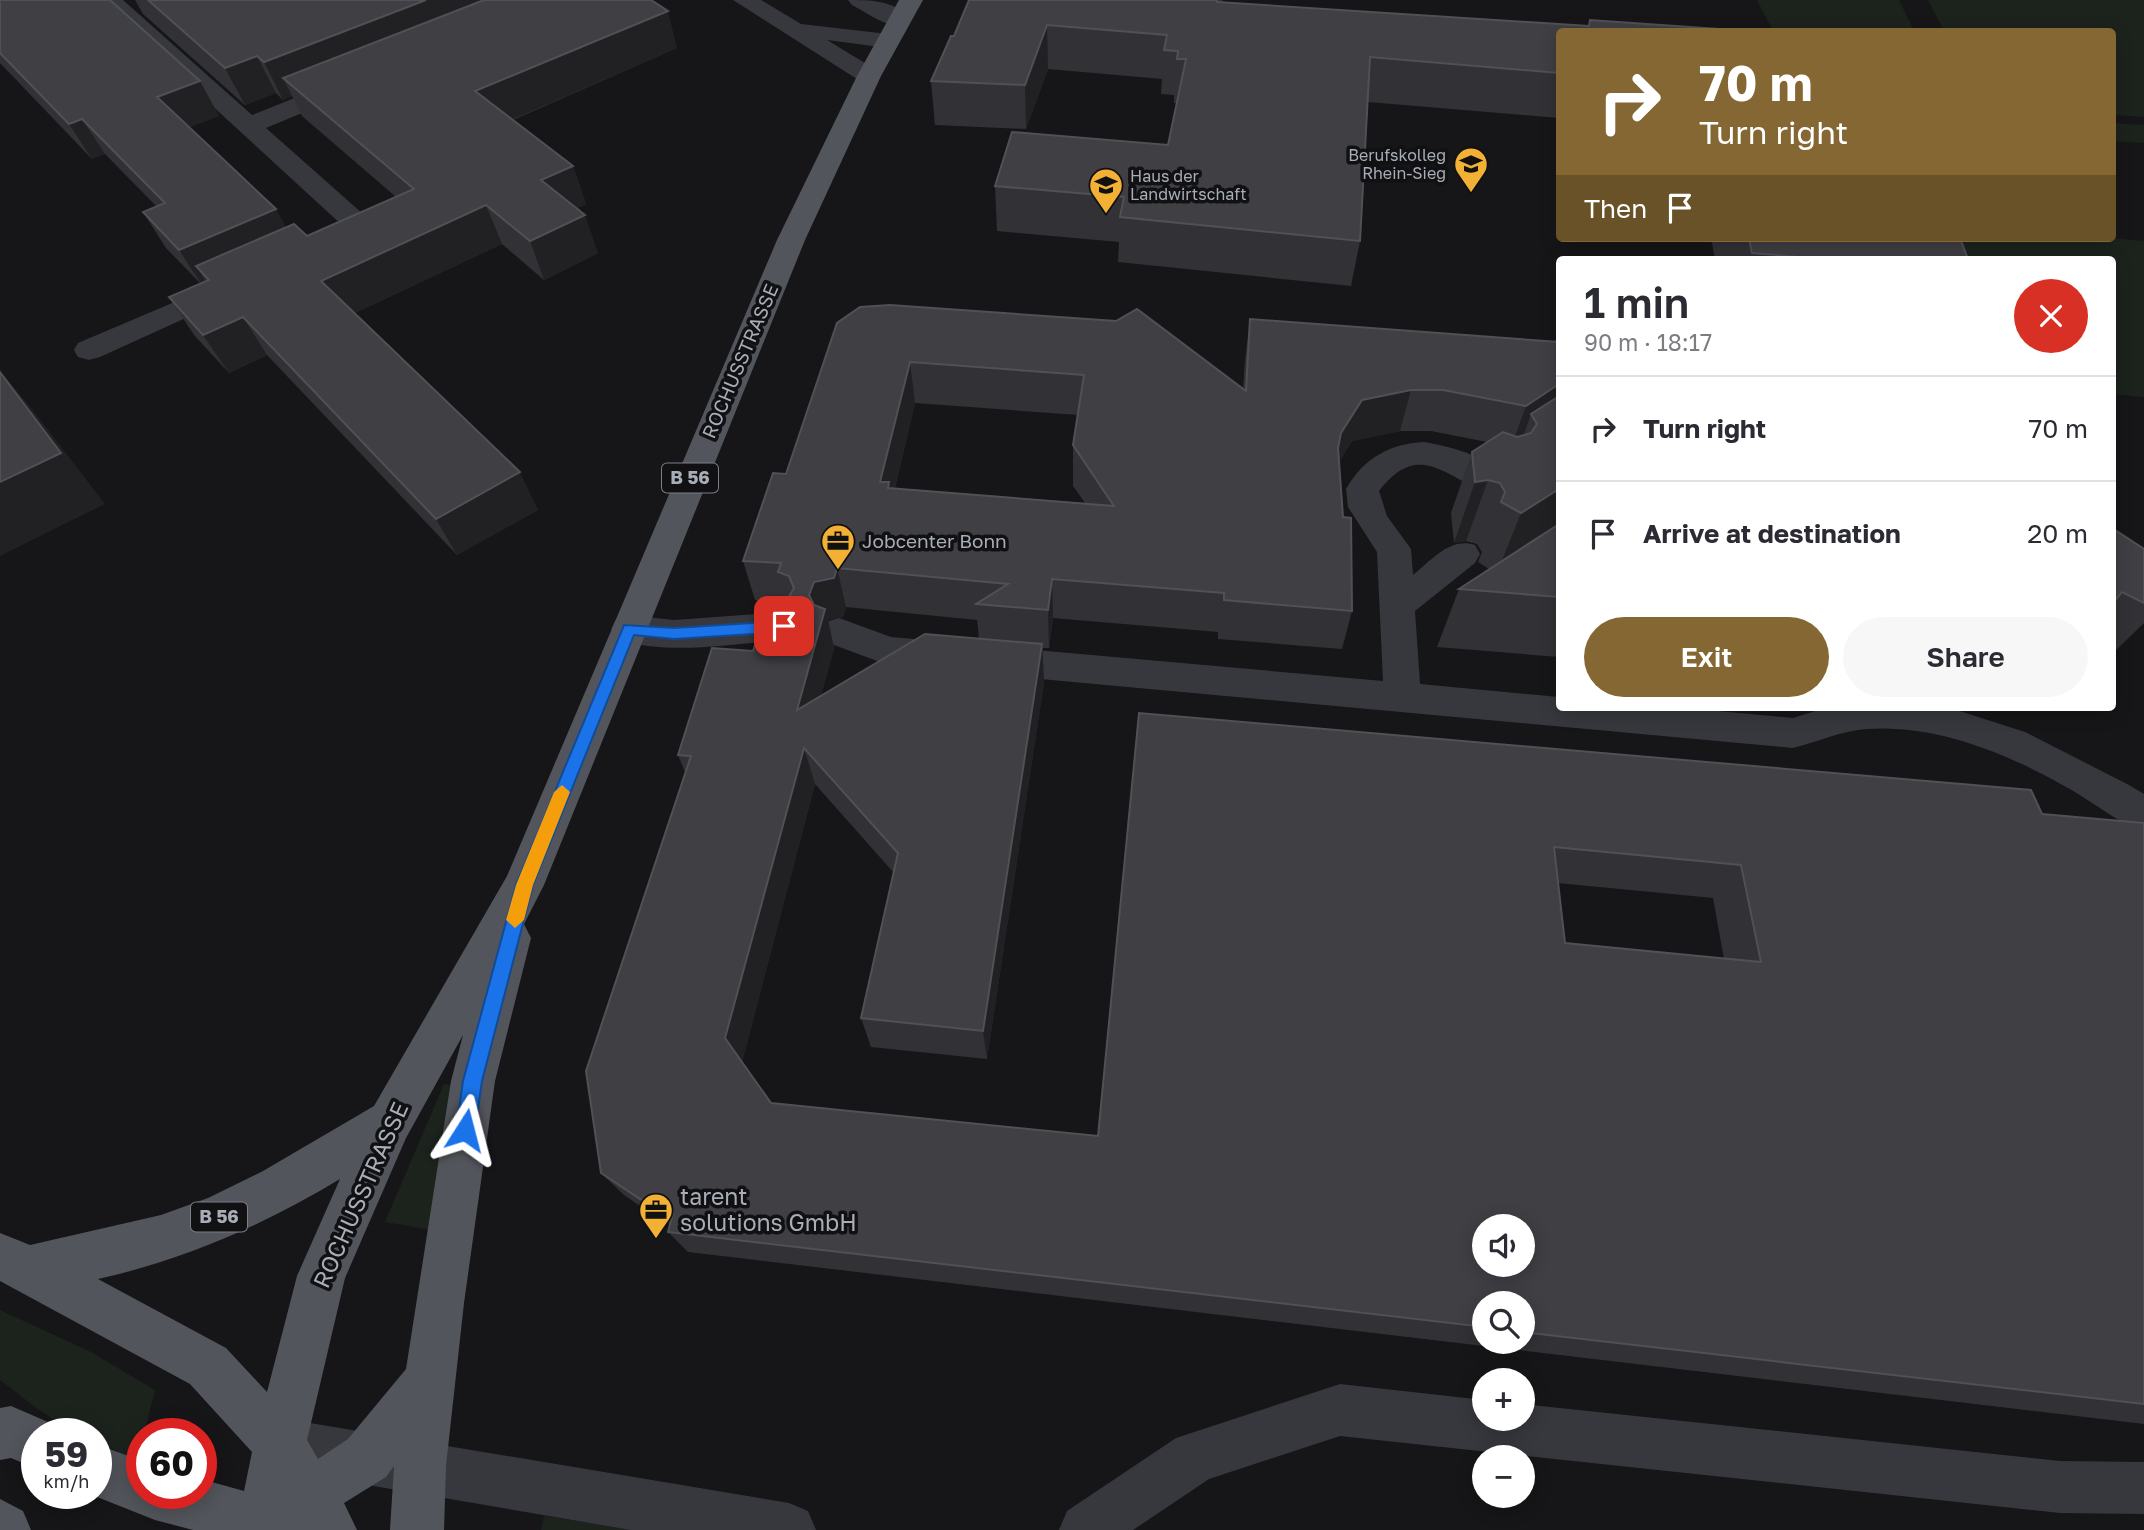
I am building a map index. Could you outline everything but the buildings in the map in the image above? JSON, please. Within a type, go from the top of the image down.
[{"type":"main road","name":"ROCHUSSTRASSE","points":[[280,1444],[321,1276],[390,1122],[524,885],[791,240],[869,76],[899,21]]},
{"type":"main road","name":"ROCHUSSTRASSE","points":[[417,1530],[420,1466],[430,1380],[473,1081],[524,885]]},
{"type":"main road","name":"B 56","points":[[15,1263],[162,1239],[235,1211],[313,1171],[390,1122]]},
{"type":"main road","points":[[15,1263],[208,1366],[280,1444],[295,1522]]},
{"type":"main road","points":[[295,1522],[367,1458],[430,1380]]},
{"type":"main road","points":[[0,1434],[11,1432],[21,1437]]},
{"type":"main road","points":[[217,1506],[295,1522]]},
{"type":"main road","points":[[0,1526],[4,1530]]},
{"type":"lane","points":[[109,0],[362,228],[300,256]]},
{"type":"lane","points":[[755,6],[792,0]]},
{"type":"lane","points":[[860,0],[899,21]]},
{"type":"lane","points":[[755,6],[869,76]]},
{"type":"lane","points":[[791,28],[899,21]]},
{"type":"lane","points":[[247,126],[373,75]]},
{"type":"lane","points":[[89,350],[250,278]]},
{"type":"lane","points":[[1402,696],[1400,604],[1394,549],[1364,507],[1362,489],[1375,467],[1406,454],[1437,454],[1469,466],[1495,484]]},
{"type":"lane","points":[[1400,604],[1463,554]]},
{"type":"lane","points":[[629,629],[674,634],[784,626]]},
{"type":"lane","points":[[839,632],[888,651],[1556,711]]},
{"type":"lane","points":[[1561,711],[1793,733],[1864,714],[1913,711],[2041,754],[2144,816]]},
{"type":"lane","points":[[1087,1530],[1195,1457],[1340,1410],[2060,1487],[2144,1488]]},
{"type":"lane","points":[[280,1444],[789,1530]]},
{"type":"shaded area","points":[[1757,0],[1899,0],[1913,28],[1771,28]]},
{"type":"shaded area","points":[[1928,0],[2144,0],[2144,117],[2116,115],[2116,28],[1942,28]]},
{"type":"shaded area","points":[[2116,123],[2144,125],[2144,143],[2116,141]]},
{"type":"shaded area","points":[[2116,239],[2144,241],[2144,397],[2116,394],[2116,256],[1932,256],[1927,242],[2116,242]]},
{"type":"shaded area","points":[[444,1084],[462,1087],[433,1230],[385,1222]]},
{"type":"shaded area","points":[[0,1310],[91,1352],[155,1390],[148,1418],[126,1418],[126,1456],[112,1449],[112,1418],[52,1418],[0,1380]]},
{"type":"shaded area","points":[[544,1516],[641,1530],[541,1530]]},
{"type":"slow traffic","points":[[515,920],[524,885],[562,792]]},
{"type":"place","name":"Berufskolleg Rhein-Sieg","points":[[1471,194]]},
{"type":"place","name":"Haus der Landwirtschaft","points":[[1106,215]]},
{"type":"place","name":"Jobcenter Bonn","points":[[838,571]]},
{"type":"place","name":"tarent solutions GmbH","points":[[656,1240]]},
{"type":"route","points":[[465,1130],[473,1081],[524,885],[629,629],[674,634],[784,626]]}]
